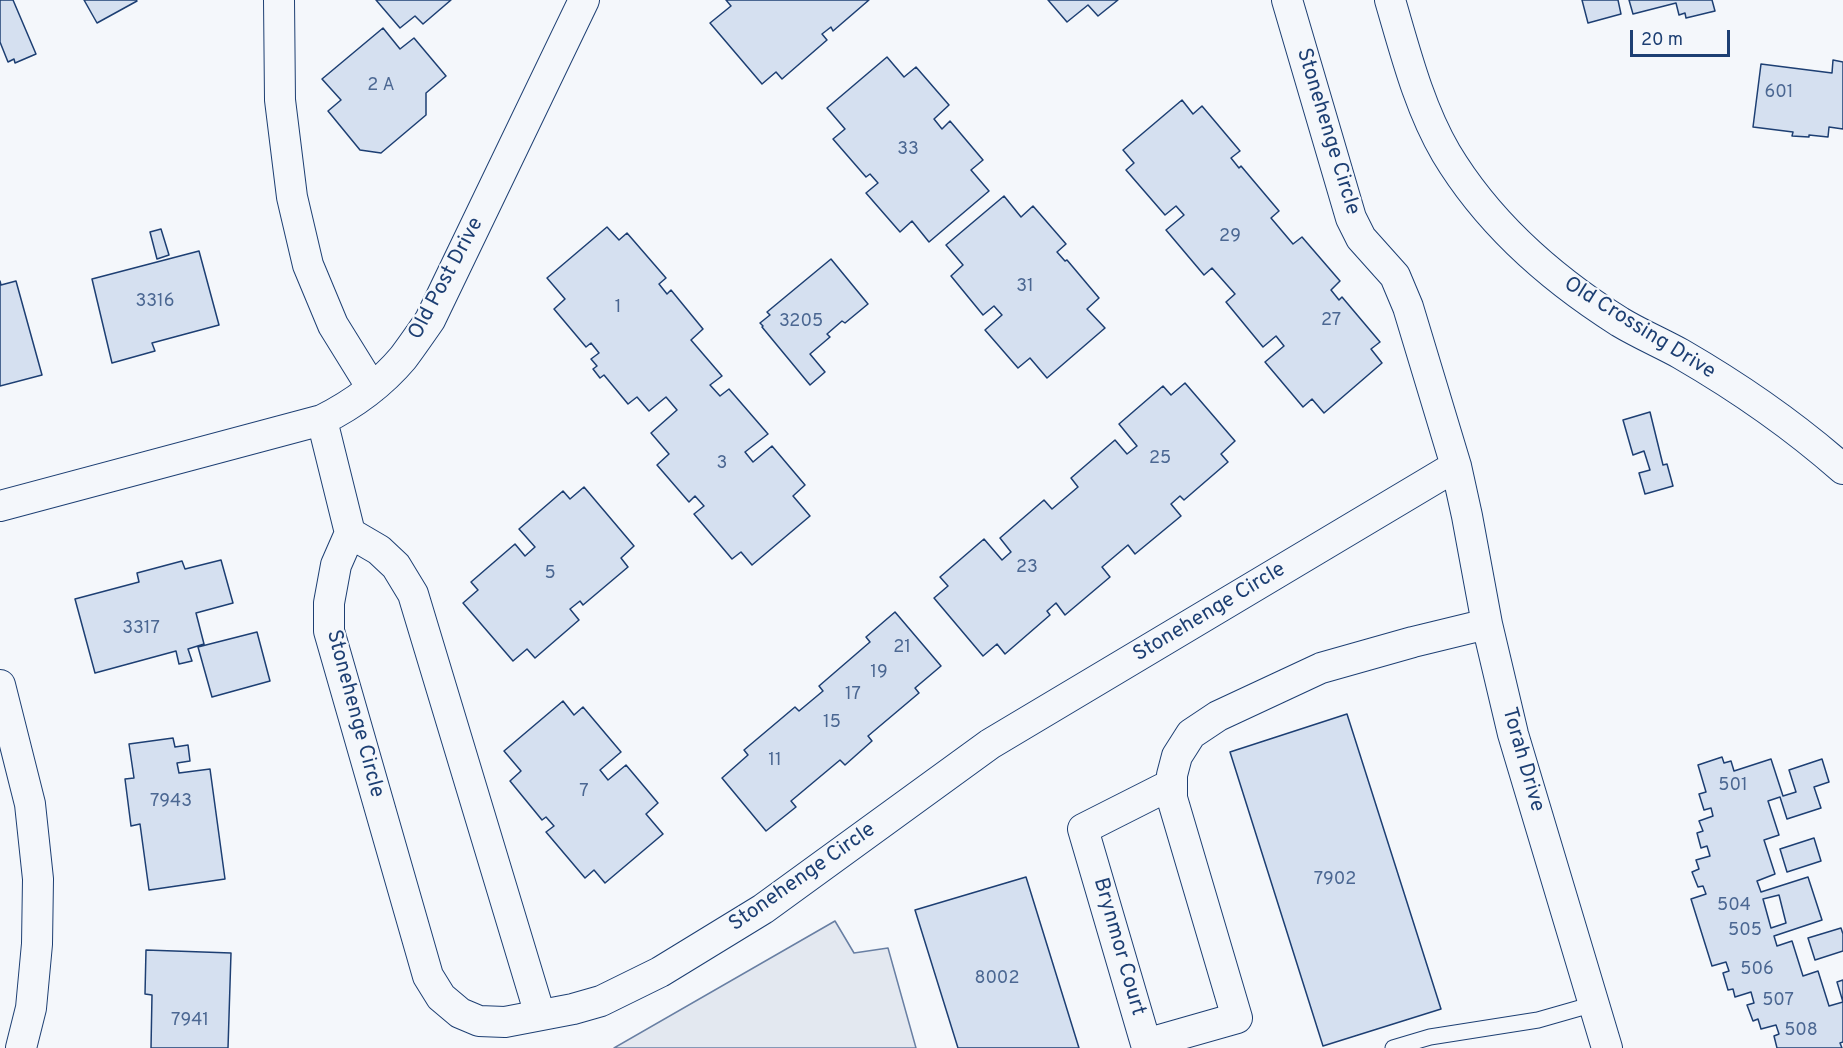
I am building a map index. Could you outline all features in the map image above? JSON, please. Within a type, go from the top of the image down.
[{"type":"street","points":[[279,0],[280,100],[292,197],[308,265],[333,325],[372,388]]},
{"type":"street","name":"Old Post Drive","points":[[0,506],[322,420],[344,409],[372,388],[402,359],[430,320],[584,0]]},
{"type":"street","name":"Stonehenge Circle","points":[[350,533],[334,574],[329,603],[329,631],[428,976],[441,997],[460,1013],[479,1021],[505,1022],[573,1009],[601,1001],[660,972],[763,909],[990,744],[1456,466],[1408,307],[1395,276],[1362,238],[1351,218],[1287,0]]},
{"type":"street","name":"Old Crossing Drive","points":[[1390,0],[1423,105],[1446,152],[1478,199],[1516,242],[1564,284],[1622,323],[1681,354],[1764,406],[1843,469]]},
{"type":"street","points":[[322,420],[350,533],[379,550],[396,566],[413,594],[540,1015]]},
{"type":"street","name":"Torah Drive","points":[[1456,466],[1487,624],[1513,734],[1607,1048]]},
{"type":"street","name":"Brynmor Court","points":[[1172,784],[1083,829],[1146,1044],[1237,1018],[1172,798],[1172,784],[1172,775],[1177,756],[1191,734],[1218,716],[1321,668],[1487,624]]},
{"type":"street","points":[[0,685],[30,804],[38,879],[37,944],[31,1008],[21,1048]]},
{"type":"lane","points":[[1393,1048],[1430,1037],[1538,1020],[1593,1004]]},
{"type":"shaded area","points":[[835,921],[854,953],[888,948],[916,1048],[614,1048]]},
{"type":"building","points":[[0,0],[13,0],[36,54],[15,63],[14,59],[8,62],[0,42]]},
{"type":"building","points":[[84,0],[136,0],[137,1],[97,23]]},
{"type":"building","points":[[376,0],[451,0],[423,24],[415,16],[400,28]]},
{"type":"building","points":[[726,0],[869,0],[833,31],[831,27],[822,34],[827,40],[782,79],[776,72],[762,84],[710,23],[731,6]]},
{"type":"building","points":[[1048,0],[1118,0],[1098,16],[1088,5],[1067,22]]},
{"type":"building","points":[[1582,0],[1618,0],[1621,14],[1588,23]]},
{"type":"building","points":[[1629,0],[1712,0],[1715,11],[1686,18],[1685,13],[1679,15],[1676,3],[1633,14]]},
{"type":"building","points":[[383,28],[400,49],[414,38],[446,76],[426,93],[426,115],[381,153],[360,150],[328,111],[341,100],[322,79]]},
{"type":"building","points":[[887,57],[904,77],[916,67],[949,105],[934,119],[942,129],[950,121],[983,160],[971,170],[989,191],[929,242],[912,221],[900,232],[866,193],[878,183],[870,174],[866,177],[833,139],[845,129],[827,108]]},
{"type":"building","points":[[1833,60],[1843,62],[1843,129],[1829,127],[1828,137],[1809,135],[1809,137],[1792,136],[1793,132],[1753,127],[1761,64],[1832,73]]},
{"type":"building","points":[[1182,100],[1193,114],[1202,106],[1240,151],[1231,158],[1239,168],[1241,166],[1279,211],[1271,218],[1293,244],[1302,237],[1340,281],[1331,290],[1339,300],[1342,297],[1380,342],[1371,349],[1382,363],[1324,413],[1312,399],[1303,407],[1265,362],[1284,346],[1276,336],[1263,347],[1226,302],[1235,294],[1212,268],[1204,275],[1166,230],[1184,215],[1176,206],[1165,215],[1126,170],[1134,163],[1123,150]]},
{"type":"building","points":[[1004,196],[1021,217],[1033,206],[1066,244],[1057,252],[1065,261],[1067,260],[1099,298],[1087,309],[1105,328],[1047,378],[1030,358],[1018,368],[985,330],[1002,315],[994,306],[983,315],[951,276],[963,265],[946,245]]},
{"type":"building","points":[[607,227],[619,240],[627,233],[666,278],[659,284],[667,294],[671,290],[703,329],[691,340],[722,376],[710,385],[720,396],[729,389],[768,434],[745,452],[753,462],[772,446],[805,485],[793,496],[810,516],[752,565],[741,552],[732,559],[694,514],[704,506],[695,496],[689,502],[657,465],[669,454],[651,433],[677,410],[666,397],[649,411],[637,397],[628,404],[604,375],[600,378],[593,369],[597,366],[591,359],[599,353],[591,343],[586,347],[554,309],[565,299],[547,278]]},
{"type":"building","points":[[161,229],[169,255],[157,259],[150,232]]},
{"type":"building","points":[[199,251],[219,325],[152,343],[155,351],[112,363],[92,279]]},
{"type":"building","points":[[831,259],[868,304],[845,323],[842,321],[827,334],[830,337],[810,354],[825,372],[810,385],[760,323],[770,315],[767,312]]},
{"type":"building","points":[[0,281],[1,285],[16,281],[42,375],[0,386]]},
{"type":"building","points":[[1185,383],[1235,441],[1221,454],[1228,462],[1184,500],[1180,496],[1171,504],[1181,516],[1135,554],[1128,545],[1102,567],[1110,577],[1065,615],[1056,603],[1047,611],[1050,615],[1005,654],[997,644],[983,656],[934,598],[948,586],[940,577],[984,539],[1002,560],[1011,552],[1000,538],[1044,500],[1052,509],[1078,487],[1071,478],[1115,440],[1127,454],[1137,446],[1119,424],[1163,386],[1171,395]]},
{"type":"building","points":[[1650,412],[1663,465],[1667,464],[1673,486],[1645,494],[1639,473],[1650,470],[1644,451],[1633,455],[1623,420]]},
{"type":"building","points":[[584,487],[634,546],[621,558],[628,567],[583,605],[580,601],[570,609],[579,620],[535,658],[527,649],[513,661],[463,603],[478,590],[471,582],[515,544],[525,556],[535,547],[519,529],[563,491],[570,499]]},
{"type":"building","points":[[221,560],[233,603],[196,613],[204,644],[188,649],[192,661],[179,664],[176,651],[95,673],[75,599],[139,582],[137,573],[182,561],[185,569]]},
{"type":"building","points":[[895,612],[941,666],[915,688],[919,693],[868,736],[872,741],[845,765],[840,760],[791,801],[796,807],[766,831],[722,778],[748,755],[744,750],[795,707],[799,711],[823,691],[819,686],[870,642],[866,637]]},
{"type":"building","points":[[257,632],[270,681],[212,697],[198,647]]},
{"type":"building","points":[[563,701],[574,715],[583,707],[621,752],[600,770],[608,780],[626,765],[658,803],[646,814],[663,834],[605,883],[594,870],[585,878],[546,832],[554,826],[546,817],[542,820],[510,781],[521,771],[504,751]]},
{"type":"building","points":[[1347,714],[1441,1009],[1323,1046],[1230,752]]},
{"type":"building","points":[[173,738],[175,747],[188,745],[190,761],[177,763],[179,773],[210,769],[225,879],[149,890],[140,824],[131,826],[125,779],[134,778],[129,744]]},
{"type":"building","points":[[1722,757],[1724,763],[1731,761],[1734,771],[1771,759],[1783,796],[1796,792],[1789,770],[1822,759],[1829,782],[1814,787],[1821,808],[1787,819],[1780,797],[1768,801],[1779,835],[1764,840],[1775,874],[1757,881],[1761,892],[1808,877],[1822,920],[1774,936],[1777,946],[1792,941],[1803,976],[1818,971],[1829,1006],[1843,1002],[1843,1042],[1840,1043],[1842,1048],[1777,1048],[1774,1036],[1779,1034],[1776,1025],[1761,1029],[1758,1019],[1753,1021],[1747,1005],[1754,1003],[1751,992],[1735,997],[1733,989],[1728,990],[1723,973],[1729,971],[1726,962],[1712,966],[1691,899],[1706,894],[1703,886],[1698,887],[1692,872],[1699,869],[1696,860],[1710,856],[1707,846],[1701,848],[1697,833],[1703,831],[1699,821],[1713,816],[1711,808],[1704,810],[1699,794],[1706,792],[1698,765]],"holes":[[[1779,895],[1786,923],[1771,928],[1763,899]]]},
{"type":"building","points":[[1814,838],[1821,861],[1787,872],[1780,849]]},
{"type":"building","points":[[1026,877],[1079,1048],[958,1048],[915,910]]},
{"type":"building","points":[[1841,928],[1843,951],[1815,960],[1808,938]]},
{"type":"building","points":[[146,950],[231,953],[228,1048],[151,1048],[152,995],[145,994]]},
{"type":"building","points":[[1843,980],[1843,1002],[1837,982]]}]
